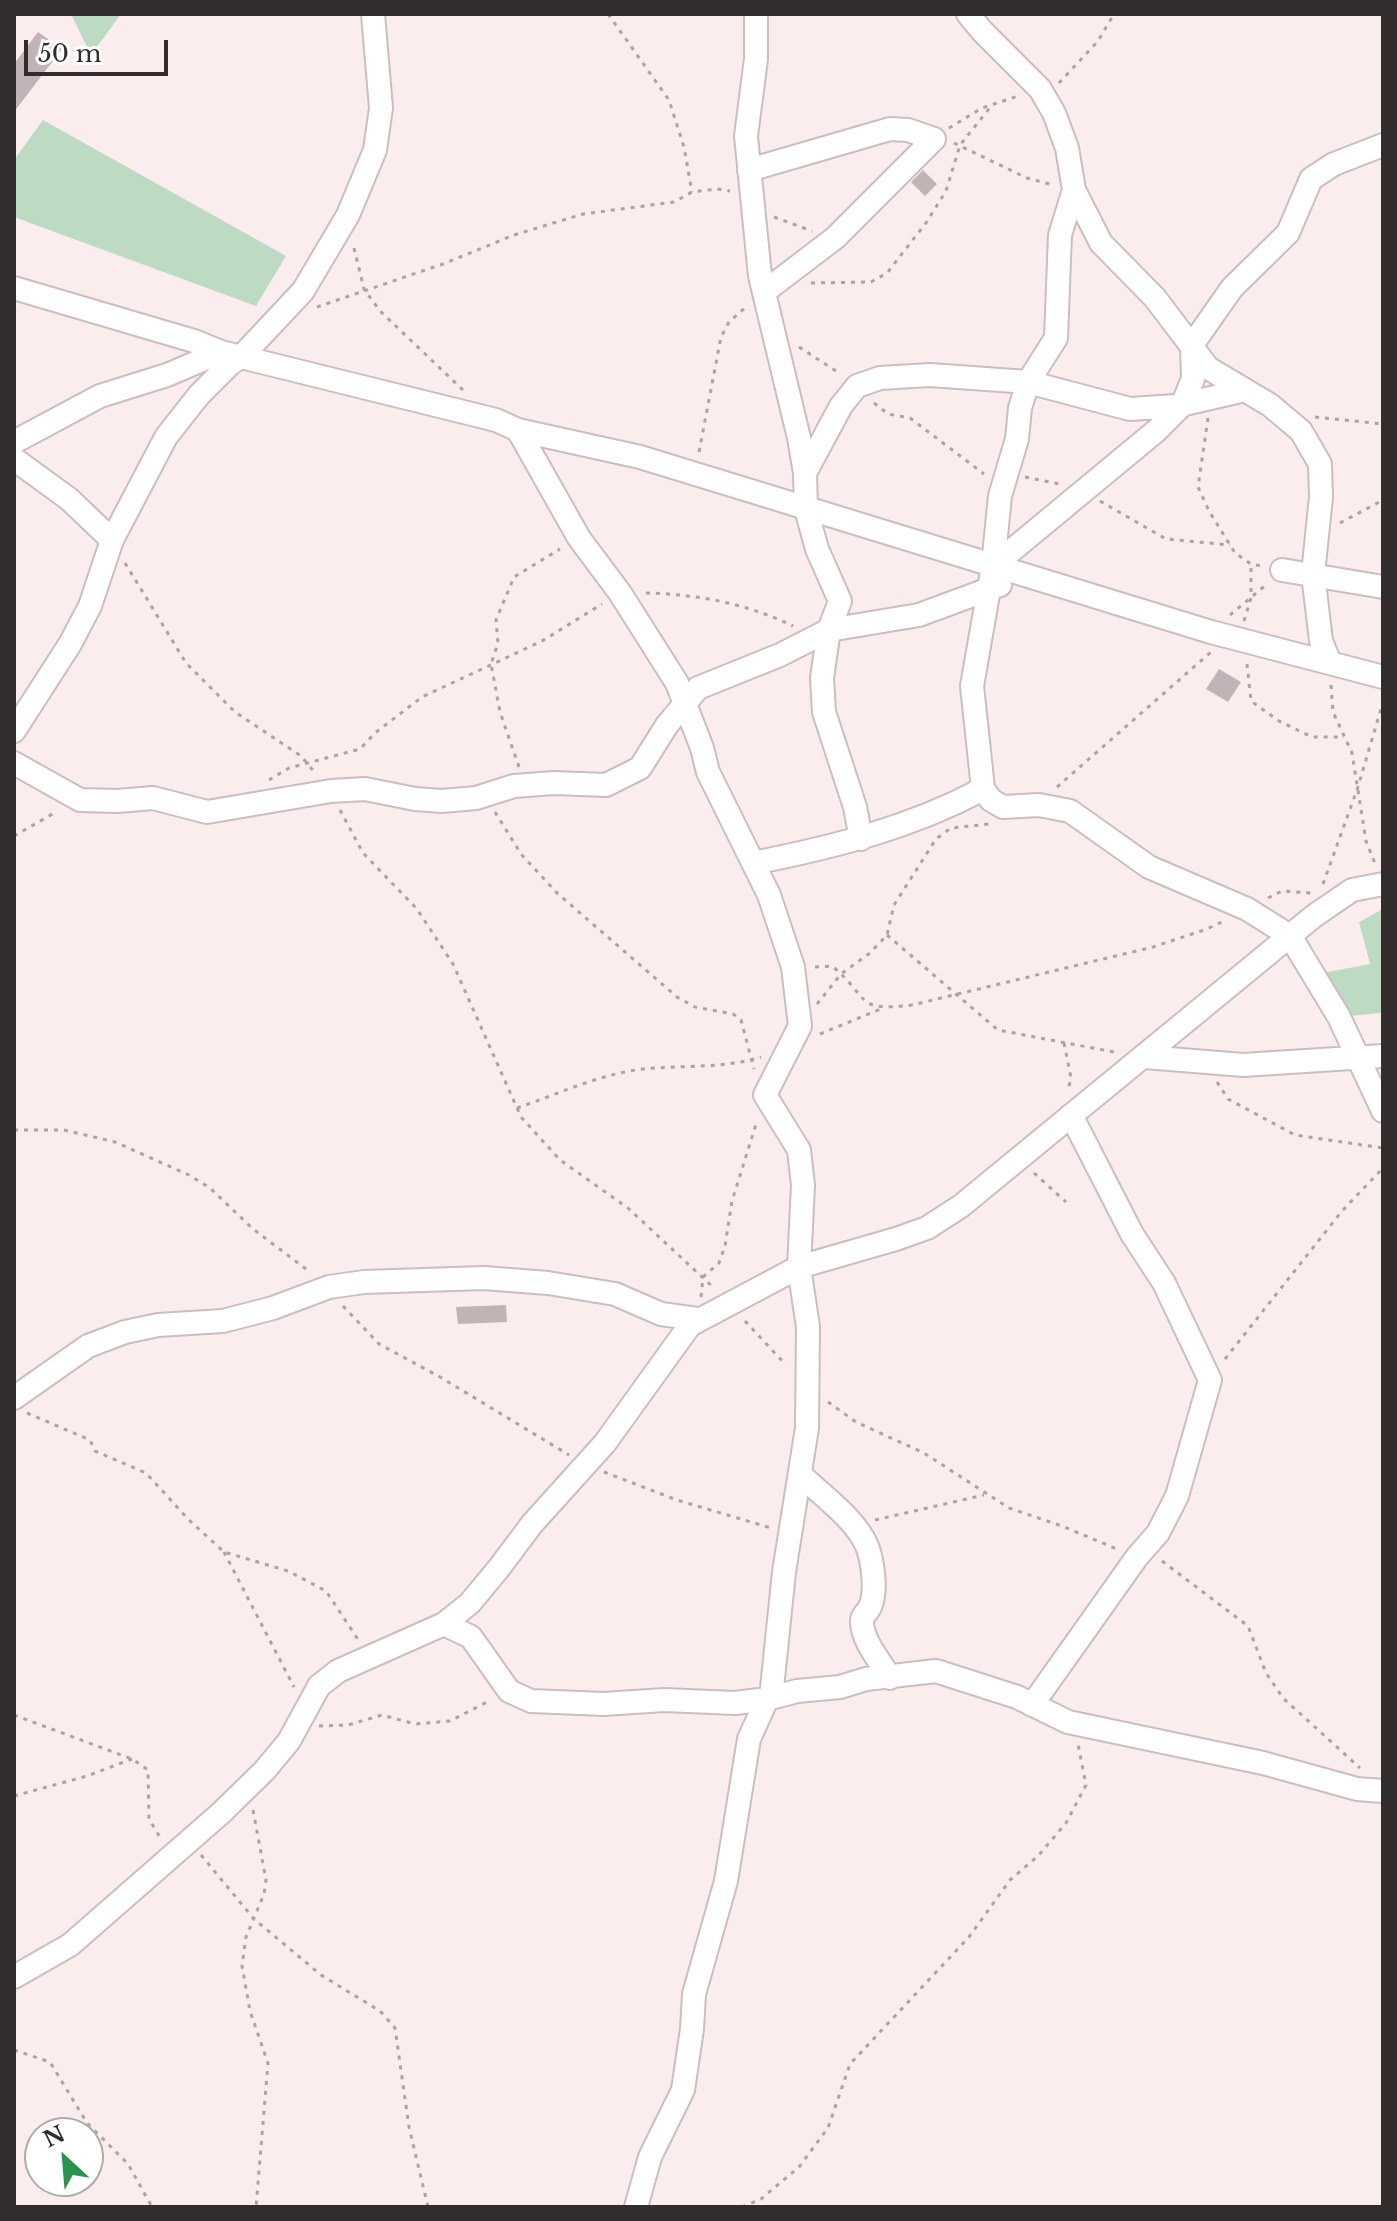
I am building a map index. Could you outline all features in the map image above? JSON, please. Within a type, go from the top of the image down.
[{"type":"street","points":[[14,442],[100,396],[232,354],[303,291],[348,215],[375,150],[381,108],[373,14]]},
{"type":"street","points":[[756,14],[756,59],[746,136],[760,276],[799,438],[805,473],[806,509],[817,549],[840,601],[829,630],[822,678],[824,712],[855,807],[861,839]]},
{"type":"street","points":[[968,14],[1040,89],[1054,113],[1067,148],[1074,190],[1101,243],[1155,298],[1208,368],[1270,405],[1301,431],[1320,464],[1321,497],[1313,574],[1321,641],[1330,663]]},
{"type":"street","points":[[749,170],[890,129],[908,130],[934,139],[835,238],[764,292]]},
{"type":"street","points":[[14,763],[80,800],[153,798],[207,812],[331,791],[365,789],[442,801],[485,796],[526,785],[606,785],[630,775],[640,768],[698,688],[780,655],[829,630],[919,615],[991,577],[1082,491],[1156,431],[1182,405],[1193,379],[1192,345],[1232,288],[1288,233],[1311,179],[1334,164],[1383,145]]},
{"type":"street","points":[[1074,190],[1060,235],[1056,338],[1028,382],[1020,408],[1017,439],[1000,496],[991,577],[972,686],[983,789],[991,800],[1003,807],[1039,805],[1070,811],[1149,867],[1247,909],[1290,936],[1339,1017],[1383,1111]]},
{"type":"street","points":[[14,288],[232,354],[496,420],[518,430],[640,457],[806,509],[991,577],[1031,578],[1245,641],[1383,677]]},
{"type":"street","points":[[14,731],[70,644],[90,606],[112,540],[166,437],[199,395],[230,364],[232,354]]},
{"type":"street","points":[[805,473],[841,406],[857,386],[880,378],[930,375],[1028,382],[1130,409],[1182,405],[1245,390]]},
{"type":"street","points":[[518,430],[579,538],[620,593],[677,683],[708,772],[769,895],[793,967],[800,1026],[765,1095],[799,1150],[803,1185],[799,1267],[808,1327],[807,1428],[769,1699],[749,1739],[726,1881],[694,1994],[683,2090],[650,2157],[636,2207]]},
{"type":"street","points":[[14,459],[69,499],[112,540]]},
{"type":"street","points":[[1282,570],[1383,587]]},
{"type":"street","points":[[753,863],[901,827],[983,789]]},
{"type":"street","points":[[14,1977],[70,1945],[248,1787],[265,1770],[299,1723],[319,1686],[338,1671],[444,1624],[470,1603],[532,1524],[636,1403],[683,1332],[699,1318],[799,1267],[927,1228],[961,1206],[1019,1160],[1290,936],[1352,890],[1381,878]]},
{"type":"street","points":[[1145,1057],[1243,1065],[1383,1056]]},
{"type":"street","points":[[1032,1705],[1158,1533],[1177,1496],[1210,1380],[1159,1275],[1132,1234],[1071,1115]]},
{"type":"street","points":[[20,1405],[88,1346],[125,1332],[158,1325],[223,1321],[273,1308],[329,1287],[364,1282],[484,1278],[548,1283],[615,1294],[661,1314],[699,1318]]},
{"type":"street","points":[[800,1474],[851,1523],[867,1547],[873,1588],[870,1606],[862,1623],[868,1642],[890,1678]]},
{"type":"street","points":[[444,1624],[471,1637],[509,1691],[531,1701],[628,1705],[664,1700],[735,1703],[769,1699],[797,1691],[840,1687],[866,1679],[936,1671],[1032,1705],[1068,1722],[1263,1763],[1357,1789],[1383,1791]]},
{"type":"path","points":[[608,14],[669,100],[684,147],[692,192]]},
{"type":"path","points":[[934,139],[960,119],[992,105],[1058,84],[1098,41],[1114,14]]},
{"type":"path","points":[[806,284],[820,281],[871,282],[887,273],[926,223],[946,191],[960,145],[992,105]]},
{"type":"path","points":[[934,139],[960,145],[1027,178],[1074,190]]},
{"type":"path","points":[[315,308],[443,264],[514,235],[583,214],[674,202],[692,192],[717,189],[735,193],[782,222],[835,238]]},
{"type":"path","points":[[348,215],[364,289],[380,311],[416,347],[496,420]]},
{"type":"path","points":[[695,475],[721,337],[729,322],[764,292]]},
{"type":"path","points":[[774,330],[828,368],[853,379],[888,414],[910,418],[980,469],[989,481],[1040,478],[1082,491],[1166,539],[1230,545]]},
{"type":"path","points":[[1211,398],[1198,487],[1230,545],[1251,564],[1282,570]]},
{"type":"path","points":[[1308,416],[1383,424]]},
{"type":"path","points":[[526,785],[500,712],[491,664],[498,643],[496,620],[514,577],[579,538]]},
{"type":"path","points":[[112,540],[186,663],[235,712],[301,756],[331,791],[363,853],[417,909],[453,964],[521,1117],[560,1160],[628,1208],[703,1277],[807,1387],[856,1422],[924,1453],[984,1495],[1009,1508],[1141,1553],[1248,1626],[1266,1673],[1283,1698],[1361,1769]]},
{"type":"path","points":[[1251,564],[1251,598],[1243,622],[1251,701],[1279,721],[1312,737],[1344,737]]},
{"type":"path","points":[[267,781],[289,768],[360,749],[375,733],[422,697],[542,641],[620,593],[704,598],[761,610],[793,627]]},
{"type":"path","points":[[1330,663],[1333,712],[1352,753],[1366,841],[1381,878]]},
{"type":"path","points":[[517,1108],[603,1078],[642,1069],[691,1068],[750,1060],[791,1047],[883,1008],[912,1005],[1153,947],[1207,929],[1282,891],[1320,894],[1358,787],[1383,702]]},
{"type":"path","points":[[485,796],[521,854],[557,893],[677,997],[695,1007],[733,1014],[741,1020],[750,1060],[765,1095],[732,1201],[725,1246],[719,1263],[703,1277],[699,1318]]},
{"type":"path","points":[[14,836],[80,800]]},
{"type":"path","points":[[887,935],[998,1030],[1145,1057]]},
{"type":"path","points":[[793,967],[832,966],[864,1002],[883,1008]]},
{"type":"path","points":[[1203,1063],[1228,1099],[1295,1135],[1383,1148]]},
{"type":"path","points":[[14,1130],[64,1130],[115,1142],[189,1175],[210,1188],[253,1229],[329,1287],[344,1308],[379,1344],[440,1377],[585,1465],[677,1500],[790,1534]]},
{"type":"path","points":[[1019,1160],[1066,1202]]},
{"type":"path","points":[[1210,1380],[1342,1211],[1383,1168]]},
{"type":"path","points":[[20,1405],[90,1440],[95,1451],[146,1473],[188,1519],[224,1552],[292,1681],[299,1723],[307,1727],[348,1725],[382,1715],[415,1724],[450,1721],[509,1691]]},
{"type":"path","points":[[851,1523],[930,1509],[984,1495]]},
{"type":"path","points":[[224,1552],[288,1571],[326,1591],[369,1658]]},
{"type":"path","points":[[14,1715],[132,1759],[148,1770],[149,1819],[172,1856]]},
{"type":"path","points":[[742,2207],[761,2199],[799,2167],[828,2128],[850,2064],[969,1937],[1010,1880],[1038,1856],[1066,1823],[1086,1785],[1080,1748],[1068,1722]]},
{"type":"path","points":[[14,1796],[87,1776],[132,1759]]},
{"type":"path","points":[[248,1787],[266,1880],[264,1894],[246,1937],[242,1966],[250,2011],[268,2063],[256,2207]]},
{"type":"path","points":[[190,1841],[254,1919],[321,1975],[380,2011],[395,2028],[409,2127],[428,2207]]},
{"type":"path","points":[[14,2050],[50,2062],[87,2123],[128,2164],[152,2207]]},
{"type":"green space","points":[[71,14],[121,14],[91,55]]},
{"type":"green space","points":[[43,120],[286,256],[256,306],[14,217],[14,160]]},
{"type":"green space","points":[[1383,909],[1383,1008],[1380,1013],[1339,1017],[1313,975],[1370,964],[1359,922]]},
{"type":"building","points":[[38,32],[62,49],[14,112],[14,64]]},
{"type":"building","points":[[923,170],[937,184],[925,196],[911,182]]},
{"type":"building","points":[[1219,669],[1241,682],[1228,702],[1206,689]]},
{"type":"building","points":[[506,1305],[507,1322],[458,1324],[456,1307]]}]
